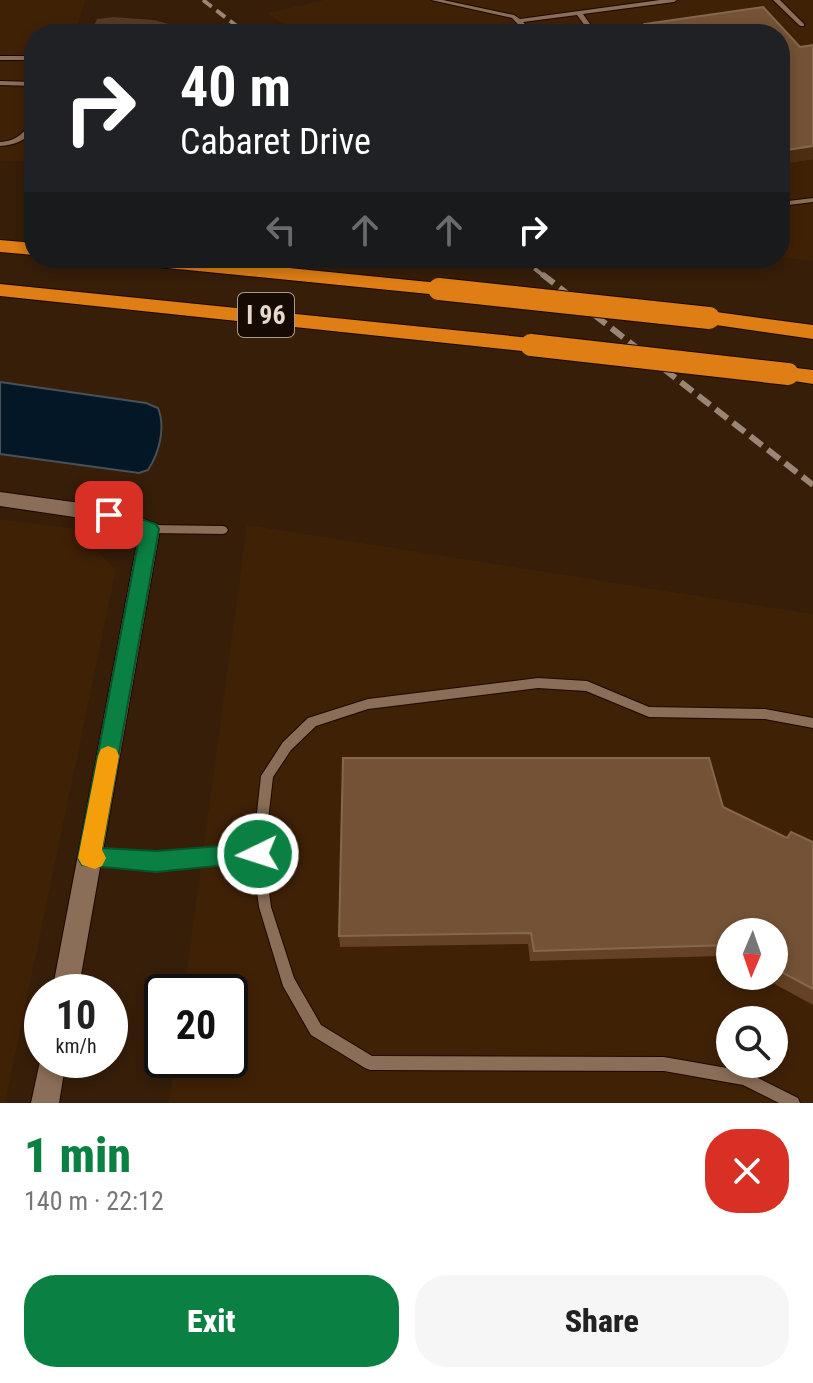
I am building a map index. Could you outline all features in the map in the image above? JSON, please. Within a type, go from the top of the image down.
[{"type":"highway","points":[[0,246],[24,248]]},
{"type":"highway","name":"I 96","points":[[228,268],[709,318],[813,332]]},
{"type":"highway","name":"I 96","points":[[0,290],[813,377]]},
{"type":"street","points":[[0,499],[109,515],[150,529],[68,974]]},
{"type":"street","points":[[45,1103],[49,1078]]},
{"type":"lane","points":[[434,0],[499,12],[522,24]]},
{"type":"lane","points":[[519,21],[674,0]]},
{"type":"lane","points":[[776,0],[802,25]]},
{"type":"lane","points":[[579,13],[587,24]]},
{"type":"lane","points":[[0,58],[24,58]]},
{"type":"lane","points":[[0,83],[24,84]]},
{"type":"lane","points":[[0,144],[13,144],[24,137]]},
{"type":"lane","points":[[790,203],[813,200]]},
{"type":"lane","points":[[150,529],[223,530]]},
{"type":"lane","points":[[793,1103],[744,1078],[664,1064],[370,1063],[316,1030],[288,981],[265,907],[258,854],[267,776],[287,746],[312,722],[368,704],[538,683],[587,686],[649,712],[765,714],[813,723]]},
{"type":"lane","points":[[89,858],[156,862],[258,854]]},
{"type":"shaded area","points":[[0,0],[86,0],[78,24],[24,24],[24,161],[0,161]]},
{"type":"shaded area","points":[[324,0],[813,0],[813,261],[790,258],[790,24],[283,24],[268,13]]},
{"type":"shaded area","points":[[113,17],[169,24],[95,24],[97,19]]},
{"type":"shaded area","points":[[0,519],[76,529],[116,570],[32,974],[24,974],[24,1012],[5,1103],[0,1103]]},
{"type":"shaded area","points":[[247,525],[813,614],[813,1103],[169,1103],[172,1078],[248,1078],[248,974],[186,974]]},
{"type":"water","points":[[0,382],[146,403],[158,408],[161,432],[152,463],[148,470],[139,473],[0,454]]},
{"type":"building","points":[[763,7],[779,24],[645,24]]},
{"type":"building","points":[[790,36],[800,47],[813,45],[813,146],[790,149]]},
{"type":"building","points":[[343,758],[709,758],[723,807],[787,838],[791,832],[813,842],[813,989],[788,976],[788,918],[716,918],[716,945],[534,951],[531,933],[339,936]]},
{"type":"railway","points":[[203,0],[234,24]]},
{"type":"railway","points":[[534,268],[544,276]]},
{"type":"railway","points":[[542,274],[813,485]]},
{"type":"slow traffic","points":[[95,858],[89,858],[108,756]]},
{"type":"route","points":[[109,515],[150,529],[89,858],[156,862],[258,854]]}]
